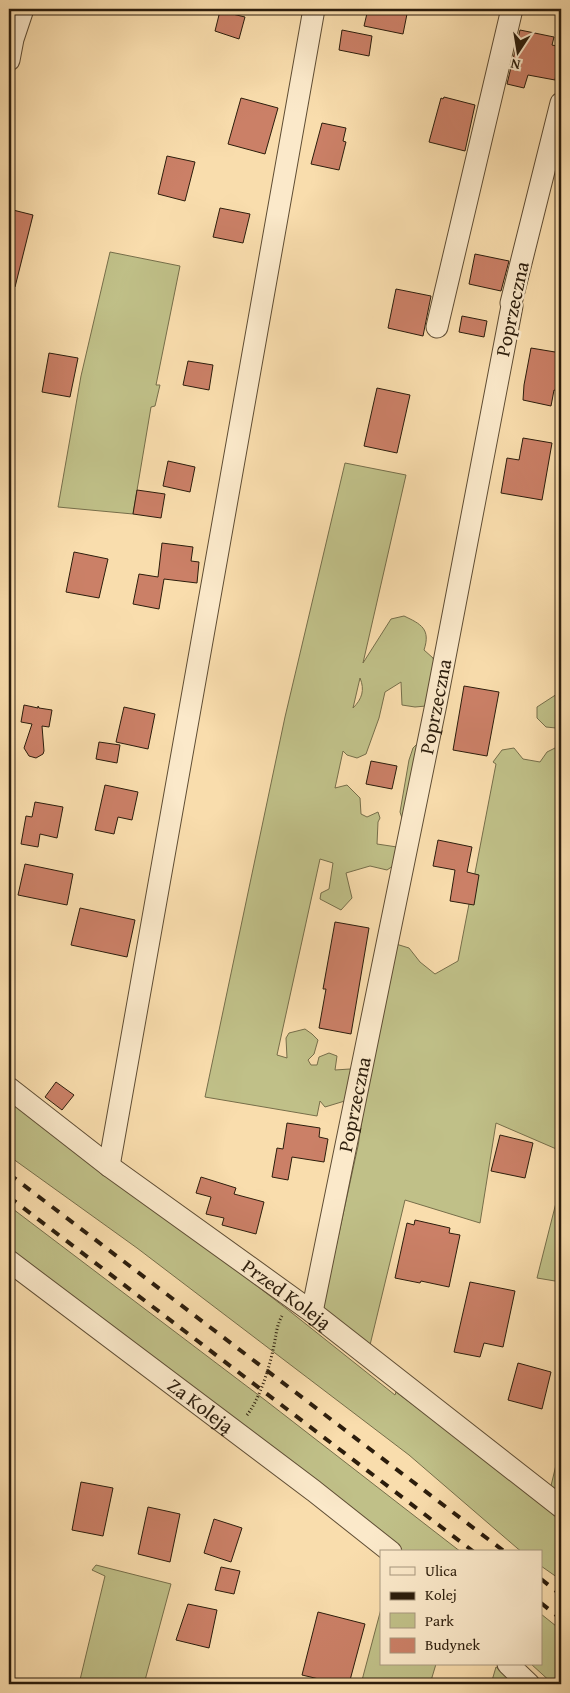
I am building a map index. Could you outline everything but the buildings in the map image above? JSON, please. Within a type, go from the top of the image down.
[{"type":"street","points":[[9,60],[13,39],[23,9]]},
{"type":"street","points":[[110,1166],[314,9]]},
{"type":"street","points":[[437,327],[512,9]]},
{"type":"street","name":"Poprzeczna","points":[[312,1312],[436,704],[512,306],[511,303],[561,103]]},
{"type":"street","name":"Przed Koleją","points":[[9,1088],[110,1166],[312,1312],[561,1507]]},
{"type":"street","name":"Za Koleją","points":[[9,1261],[388,1550]]},
{"type":"street","points":[[510,1666],[529,1684]]},
{"type":"path","points":[[234,1431],[257,1400],[273,1352],[278,1323],[294,1299]]},
{"type":"green space","points":[[110,252],[180,266],[156,385],[160,385],[155,406],[151,407],[133,514],[58,507],[81,376]]},
{"type":"green space","points":[[345,463],[406,475],[363,663],[391,619],[404,616],[423,628],[426,637],[424,650],[433,658],[436,669],[426,706],[402,705],[401,682],[385,692],[379,718],[366,754],[357,758],[347,755],[343,751],[335,788],[347,785],[360,798],[361,814],[367,817],[378,812],[380,818],[378,822],[377,844],[397,847],[399,862],[387,870],[370,866],[346,873],[352,898],[341,910],[320,899],[321,893],[329,889],[333,863],[320,859],[277,1055],[287,1058],[286,1038],[289,1033],[305,1029],[318,1040],[314,1054],[308,1060],[311,1065],[317,1065],[319,1057],[329,1053],[337,1056],[335,1070],[350,1069],[355,1076],[348,1100],[325,1107],[320,1101],[317,1116],[205,1097],[285,717]],"holes":[[[360,678],[362,694],[353,708]]]},
{"type":"green space","points":[[557,694],[561,694],[561,724],[556,728],[546,727],[537,718],[537,707]]},
{"type":"green space","points":[[421,740],[402,818],[400,812],[409,760],[413,748]]},
{"type":"green space","points":[[514,748],[523,759],[540,762],[547,752],[555,748],[561,749],[561,1151],[496,1123],[480,1223],[405,1200],[370,1345],[322,1311],[358,1146],[373,1048],[396,944],[409,948],[420,962],[435,974],[458,961],[496,764],[493,762],[502,750]]},
{"type":"green space","points":[[9,1096],[287,1309],[395,1395],[396,1392],[561,1516],[561,1580],[542,1567],[542,1550],[520,1550],[409,1455],[137,1248],[9,1156]]},
{"type":"green space","points":[[561,1183],[561,1282],[537,1278]]},
{"type":"green space","points":[[9,1206],[265,1400],[458,1550],[396,1550],[9,1250]]},
{"type":"green space","points":[[561,1444],[561,1498],[550,1490]]},
{"type":"green space","points":[[96,1565],[171,1584],[144,1684],[79,1684],[105,1576],[92,1570]]},
{"type":"green space","points":[[380,1613],[380,1666],[435,1666],[430,1684],[361,1684]]},
{"type":"green space","points":[[542,1615],[561,1630],[561,1684],[553,1684],[533,1666],[542,1666]]},
{"type":"green space","points":[[496,1667],[518,1684],[491,1684]]},
{"type":"railway","points":[[9,1174],[502,1550]]},
{"type":"railway","points":[[9,1197],[471,1550]]},
{"type":"railway","points":[[542,1580],[561,1595]]},
{"type":"railway","points":[[542,1604],[561,1619]]}]
